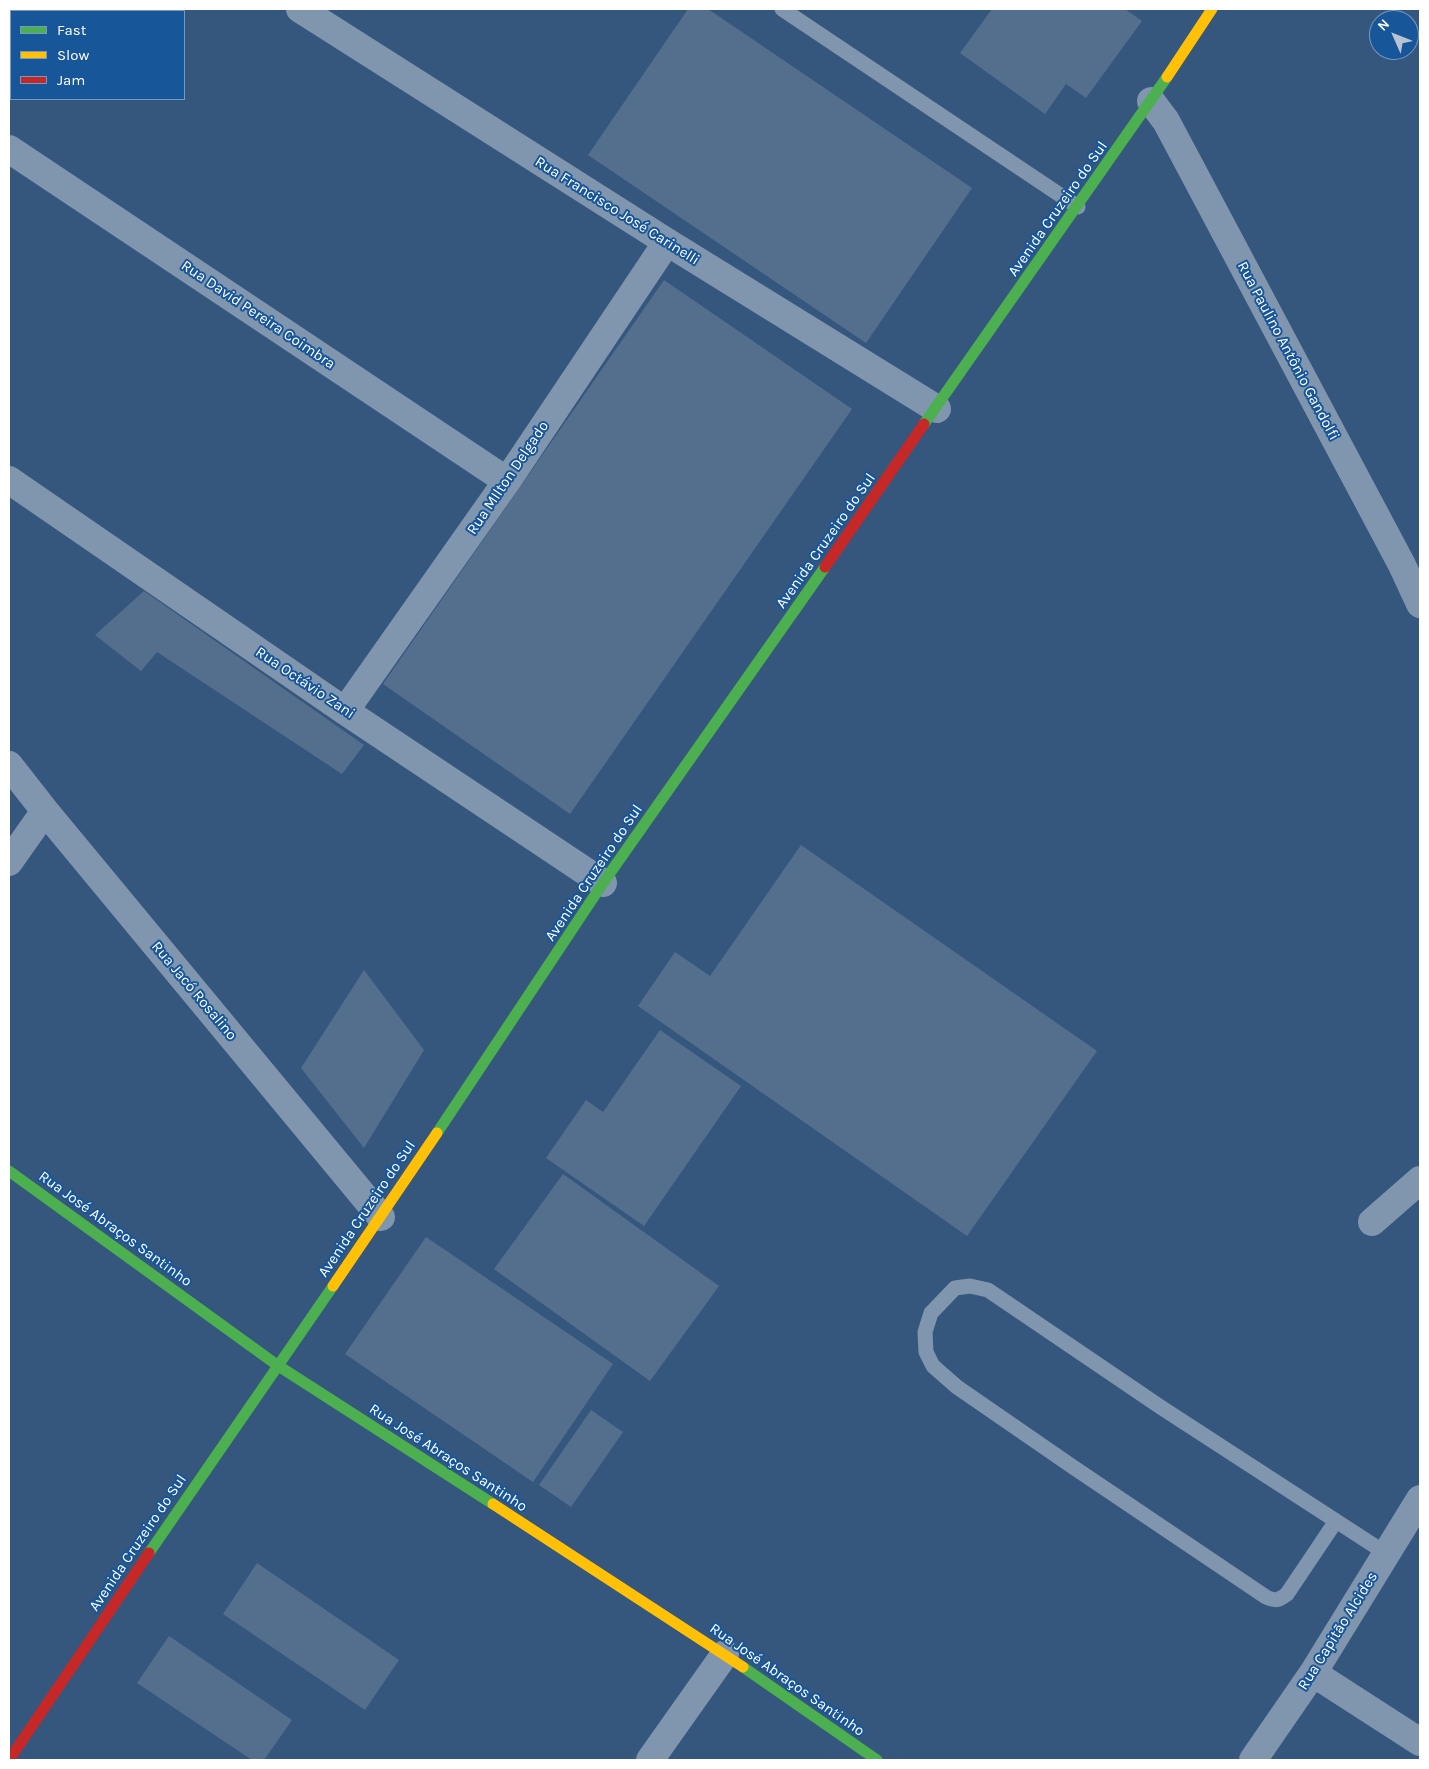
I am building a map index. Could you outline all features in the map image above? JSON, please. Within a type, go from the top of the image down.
[{"type":"street","name":"Rua Francisco José Carinelli","points":[[300,9],[667,242],[937,409]]},
{"type":"street","name":"Avenida Cruzeiro do Sul","points":[[9,1760],[277,1365],[381,1217],[603,883],[1152,101],[1212,9]]},
{"type":"street","name":"Rua Paulino Antônio Gandolfi","points":[[1152,101],[1166,121],[1392,547],[1420,604]]},
{"type":"street","name":"Rua David Pereira Coimbra","points":[[9,148],[507,481]]},
{"type":"street","name":"Rua MIlton Delgado","points":[[344,711],[507,481],[667,242]]},
{"type":"street","name":"Rua Octávio Zani","points":[[9,480],[344,711],[603,883]]},
{"type":"street","name":"Rua Jacó Rosalino","points":[[9,765],[381,1217]]},
{"type":"street","points":[[9,862],[45,811]]},
{"type":"street","name":"Rua José Abraços Santinho","points":[[9,1171],[277,1365],[725,1654],[877,1760]]},
{"type":"street","points":[[1372,1222],[1420,1180]]},
{"type":"street","name":"Rua Capitão Alcides","points":[[1253,1760],[1313,1673],[1420,1499]]},
{"type":"street","points":[[650,1760],[725,1654]]},
{"type":"street","points":[[1313,1673],[1420,1742]]},
{"type":"lane","points":[[782,9],[1078,207]]},
{"type":"lane","points":[[1336,1521],[1287,1594],[1280,1600],[1275,1601],[1266,1597],[951,1382],[933,1366],[926,1352],[925,1332],[931,1313],[954,1288],[970,1286],[988,1290],[1162,1408],[1336,1521],[1386,1554]]},
{"type":"building","points":[[688,9],[708,9],[972,188],[866,343],[588,155]]},
{"type":"building","points":[[992,9],[1125,9],[1142,21],[1086,98],[1066,84],[1045,114],[960,53]]},
{"type":"building","points":[[664,280],[852,409],[570,814],[383,684]]},
{"type":"building","points":[[144,591],[364,745],[342,774],[157,652],[141,671],[95,635]]},
{"type":"building","points":[[801,845],[1097,1051],[967,1236],[638,1006],[675,952],[710,976]]},
{"type":"building","points":[[364,970],[424,1050],[364,1148],[301,1068]]},
{"type":"building","points":[[660,1030],[741,1086],[644,1226],[546,1158],[586,1100],[603,1112]]},
{"type":"building","points":[[563,1174],[719,1286],[650,1381],[494,1269]]},
{"type":"building","points":[[426,1237],[613,1364],[533,1482],[345,1354]]},
{"type":"building","points":[[591,1410],[623,1432],[571,1507],[539,1485]]},
{"type":"building","points":[[257,1563],[399,1660],[365,1710],[223,1614]]},
{"type":"building","points":[[169,1636],[292,1720],[264,1760],[252,1760],[137,1683]]},
{"type":"traffic: fast","points":[[924,424],[1167,77]]},
{"type":"traffic: fast","points":[[437,1133],[603,883],[825,567]]},
{"type":"traffic: fast","points":[[9,1171],[277,1365],[493,1504]]},
{"type":"traffic: fast","points":[[149,1553],[333,1286]]},
{"type":"traffic: fast","points":[[743,1667],[877,1760]]},
{"type":"traffic: slow","points":[[1167,77],[1212,9]]},
{"type":"traffic: slow","points":[[333,1286],[437,1133]]},
{"type":"traffic: slow","points":[[493,1504],[743,1667]]},
{"type":"traffic: jam","points":[[825,567],[924,424]]},
{"type":"traffic: jam","points":[[9,1760],[149,1553]]}]
